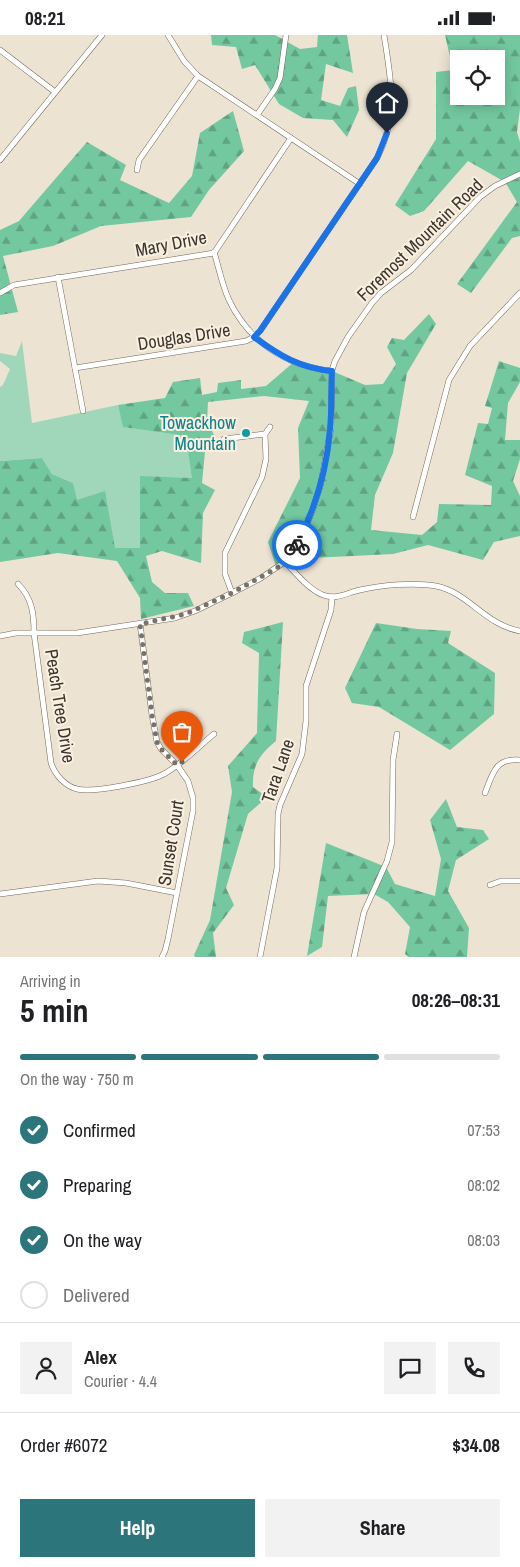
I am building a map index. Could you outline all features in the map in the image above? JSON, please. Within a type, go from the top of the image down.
[{"type":"street","points":[[0,160],[102,35]]},
{"type":"street","points":[[168,35],[184,61],[198,76],[360,185]]},
{"type":"street","points":[[257,115],[275,89],[280,78],[286,35]]},
{"type":"street","name":"Douglas Drive","points":[[75,368],[246,341],[260,331],[380,153],[390,121],[392,87],[384,35]]},
{"type":"street","points":[[0,50],[55,92]]},
{"type":"street","points":[[137,170],[139,160],[198,76]]},
{"type":"street","name":"Mary Drive","points":[[0,293],[14,285],[214,252],[291,138]]},
{"type":"street","name":"Foremost Mountain Road","points":[[0,636],[16,633],[77,633],[140,624],[186,614],[261,578],[285,562],[297,547],[313,509],[321,483],[330,436],[332,371],[335,361],[348,337],[372,303],[411,270],[480,197],[494,186],[520,174]]},
{"type":"street","points":[[214,252],[229,300],[247,330],[277,353],[300,365],[332,371]]},
{"type":"street","points":[[58,277],[83,411]]},
{"type":"street","points":[[412,517],[449,380],[470,346],[520,293]]},
{"type":"street","points":[[232,593],[225,574],[225,553],[262,477],[266,459],[265,434],[270,427]]},
{"type":"street","points":[[224,439],[265,434]]},
{"type":"street","points":[[285,562],[313,589],[323,595],[332,597],[342,596],[360,590],[409,584],[436,586],[454,593],[497,624],[520,631]]},
{"type":"street","name":"Peach Tree Drive","points":[[18,584],[30,598],[51,763],[55,772],[63,781],[77,789],[88,790],[142,782],[161,775],[177,765],[214,733]]},
{"type":"street","name":"Tara Lane","points":[[260,957],[276,876],[278,814],[302,754],[306,721],[306,686],[331,610],[332,597]]},
{"type":"street","name":"Sunset Court","points":[[140,624],[157,742],[161,749],[177,765],[190,786],[194,804],[168,939],[162,957]]},
{"type":"street","points":[[354,957],[364,912],[387,861],[392,842],[392,760],[397,734]]},
{"type":"street","points":[[485,793],[499,764],[507,760],[520,760]]},
{"type":"street","points":[[0,894],[98,881],[126,883],[177,893]]},
{"type":"street","points":[[490,885],[501,881],[520,881]]},
{"type":"green space","points":[[211,35],[275,35],[300,49],[317,47],[318,35],[347,35],[353,73],[326,64],[321,100],[340,106],[348,88],[356,86],[359,110],[347,137],[333,120],[303,118],[279,104],[255,65],[242,69],[236,47],[212,45]]},
{"type":"green space","points":[[445,35],[520,35],[520,109],[517,132],[520,142],[520,236],[512,238],[471,293],[457,284],[517,202],[505,182],[468,161],[424,211],[410,216],[395,205],[436,139],[436,72],[450,70],[450,105],[505,105],[505,50],[450,50],[450,57]]},
{"type":"green space","points":[[233,111],[244,151],[209,190],[191,217],[101,226],[53,246],[3,256],[18,312],[0,315],[0,230],[19,221],[87,142],[126,165],[120,180],[169,203],[192,176],[200,133]]},
{"type":"green space","points":[[429,314],[436,324],[407,373],[393,453],[375,495],[371,530],[422,535],[437,522],[439,504],[491,505],[492,486],[465,475],[478,423],[488,424],[492,408],[485,406],[499,361],[520,368],[520,382],[508,403],[505,440],[520,440],[520,459],[513,481],[520,496],[520,536],[494,542],[483,560],[428,545],[393,554],[291,559],[277,569],[268,542],[300,478],[298,428],[309,401],[264,396],[208,402],[207,421],[218,443],[205,452],[202,483],[215,490],[203,513],[201,563],[162,551],[146,556],[152,582],[165,593],[188,593],[194,606],[141,619],[140,598],[117,561],[58,553],[0,562],[0,461],[42,458],[52,474],[73,483],[77,500],[105,491],[115,548],[140,548],[140,476],[192,478],[186,436],[123,427],[118,405],[165,398],[173,382],[200,378],[202,395],[217,392],[218,383],[241,380],[241,389],[266,386],[295,361],[332,371],[365,385],[383,384],[396,364],[387,347],[392,338],[404,340]]},
{"type":"green space","points":[[22,341],[32,423],[118,405],[124,427],[186,436],[193,478],[140,477],[140,548],[115,549],[76,500],[73,483],[52,474],[42,458],[0,461],[0,387],[3,385],[10,369],[0,361],[0,353],[16,356]]},
{"type":"green space","points":[[283,622],[276,741],[261,755],[253,779],[253,787],[267,797],[248,814],[226,888],[234,905],[213,933],[216,957],[195,957],[194,955],[210,920],[232,792],[228,766],[257,733],[259,653],[242,643],[244,632]]},
{"type":"green space","points":[[376,623],[417,629],[451,631],[448,643],[495,673],[494,714],[450,750],[379,707],[352,703],[345,688]]},
{"type":"green space","points":[[446,799],[457,827],[483,830],[489,839],[456,860],[448,891],[469,928],[467,957],[409,957],[405,954],[410,927],[388,902],[374,894],[328,896],[322,947],[307,956],[326,843],[386,867],[395,884],[435,896],[441,859],[430,820]]},
{"type":"way so far","points":[[182,762],[177,765],[161,749],[157,742],[140,624],[175,618],[195,611],[232,593],[277,568],[286,561],[297,545]]},
{"type":"place","name":"Towackhow Mountain","points":[[246,433]]},
{"type":"route","points":[[297,545],[313,509],[326,462],[331,428],[332,371],[300,365],[277,353],[254,337],[302,271],[377,158],[387,133]]}]
